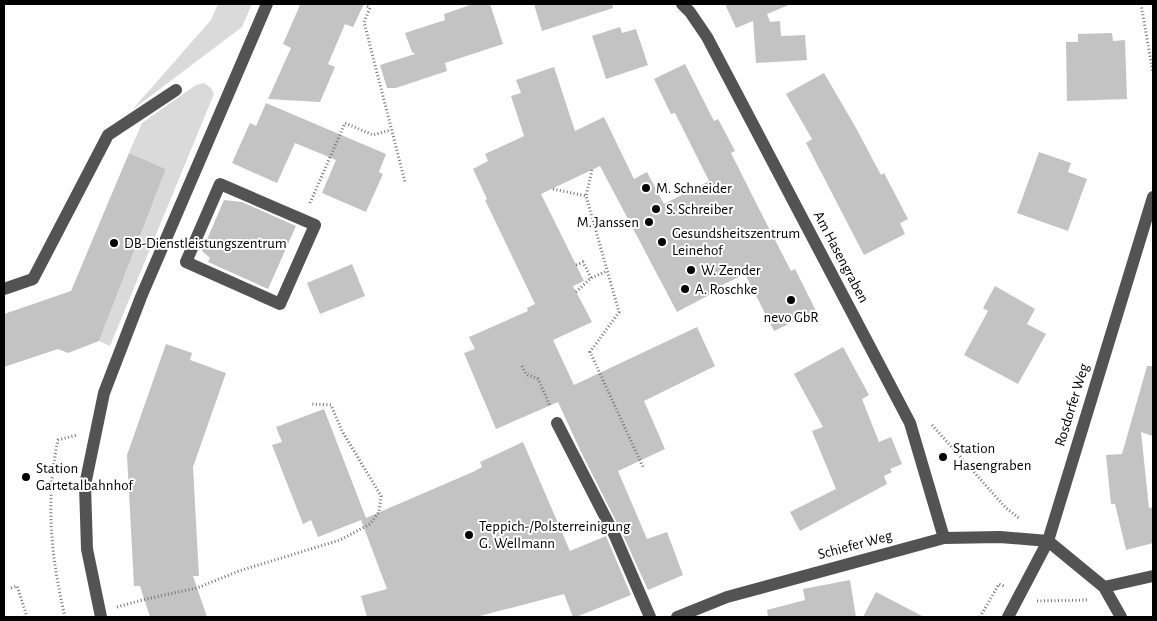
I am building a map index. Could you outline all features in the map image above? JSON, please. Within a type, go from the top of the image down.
[{"type":"street","points":[[100,617],[87,549],[85,485],[94,434],[104,393],[141,297],[267,4]]},
{"type":"street","name":"Am Hasengraben","points":[[682,4],[690,12],[707,37],[910,423],[944,538]]},
{"type":"street","points":[[4,289],[33,279],[108,135],[176,90]]},
{"type":"street","points":[[220,184],[315,226],[280,304],[186,262],[220,184]]},
{"type":"street","name":"Rosdorfer Weg","points":[[1008,617],[1048,541],[1153,197]]},
{"type":"street","points":[[557,423],[615,536],[650,617]]},
{"type":"street","name":"Schiefer Weg","points":[[677,617],[727,597],[944,538],[1000,537],[1048,541]]},
{"type":"street","points":[[1048,541],[1104,587],[1121,617]]},
{"type":"street","points":[[1104,587],[1153,576]]},
{"type":"path","points":[[365,4],[370,8],[364,22],[405,182]]},
{"type":"path","points":[[1141,4],[1153,73]]},
{"type":"path","points":[[307,210],[345,122],[374,135],[391,130]]},
{"type":"path","points":[[592,170],[586,196],[619,312],[590,352],[643,467]]},
{"type":"path","points":[[553,189],[586,196]]},
{"type":"path","points":[[576,265],[583,262],[591,278]]},
{"type":"path","points":[[576,292],[591,278],[607,271]]},
{"type":"path","points":[[522,366],[526,374],[538,379],[557,423]]},
{"type":"path","points":[[114,608],[197,588],[239,571],[340,540],[370,524],[378,512],[381,496],[342,431],[331,406],[312,404]]},
{"type":"path","points":[[910,423],[928,420],[1006,508],[1048,541]]},
{"type":"path","points":[[65,617],[56,580],[51,538],[52,470],[58,440],[84,433],[94,434]]},
{"type":"path","points":[[11,588],[16,586],[27,617]]},
{"type":"path","points":[[1021,594],[1039,601],[1112,600]]},
{"type":"shaded area","points":[[218,4],[252,4],[242,27],[132,110],[211,20]]},
{"type":"shaded area","points":[[204,83],[211,88],[214,94],[110,346],[99,341],[166,169],[129,153],[142,123],[196,85]]},
{"type":"building","points":[[298,4],[364,4],[353,27],[345,24],[328,64],[335,67],[320,102],[268,99],[291,48],[283,44],[300,5]]},
{"type":"building","points":[[473,4],[490,4],[503,44],[445,63],[447,71],[396,88],[387,88],[380,65],[415,54],[412,52],[405,33],[445,20],[444,14]]},
{"type":"building","points":[[534,4],[612,4],[613,8],[542,31]]},
{"type":"building","points":[[725,4],[791,4],[767,14],[770,22],[780,21],[781,36],[805,35],[807,60],[756,63],[753,21],[736,28]]},
{"type":"building","points":[[620,27],[622,33],[636,29],[648,65],[606,79],[592,36]]},
{"type":"building","points":[[1112,33],[1113,41],[1125,40],[1127,99],[1067,101],[1066,42],[1078,42],[1078,34]]},
{"type":"building","points":[[685,64],[714,121],[718,119],[735,151],[731,153],[756,203],[791,271],[795,269],[816,311],[774,331],[745,274],[710,291],[711,294],[677,312],[600,166],[541,194],[584,281],[573,286],[592,322],[553,340],[574,385],[697,327],[715,366],[644,401],[665,449],[618,471],[647,539],[667,532],[683,575],[648,590],[558,402],[496,429],[464,353],[475,349],[469,337],[528,311],[527,308],[535,304],[485,200],[487,199],[473,169],[488,161],[485,154],[524,136],[511,96],[521,93],[516,80],[554,67],[575,131],[604,117],[634,179],[647,172],[664,204],[709,181],[675,113],[671,114],[654,79]]},
{"type":"building","points":[[824,73],[881,175],[884,173],[908,219],[900,223],[905,234],[864,255],[806,143],[812,139],[786,94]]},
{"type":"building","points":[[266,103],[386,154],[379,172],[383,174],[366,212],[322,193],[336,160],[295,143],[277,183],[232,163],[250,123],[256,126]]},
{"type":"building","points":[[1039,152],[1071,163],[1068,172],[1087,179],[1068,231],[1017,213]]},
{"type":"building","name":"DB-Dienstleistungszentrum","points":[[129,153],[166,169],[99,341],[68,353],[58,349],[4,367],[4,314],[71,291]]},
{"type":"building","points":[[224,200],[242,202],[296,226],[268,289],[208,262],[210,258],[202,251]]},
{"type":"building","points":[[352,264],[365,296],[320,314],[307,283]]},
{"type":"building","points":[[995,286],[1035,309],[1027,324],[1046,334],[1018,384],[964,355],[988,311],[983,308]]},
{"type":"building","points":[[166,344],[192,353],[190,360],[226,373],[193,467],[199,576],[193,576],[207,617],[150,617],[140,586],[134,586],[127,455]]},
{"type":"building","points":[[843,347],[869,395],[862,399],[879,442],[891,437],[902,464],[890,469],[892,472],[884,476],[887,484],[800,531],[790,512],[836,489],[812,431],[823,427],[794,374]]},
{"type":"building","points":[[1147,366],[1153,366],[1153,436],[1141,432],[1149,508],[1153,507],[1153,543],[1126,550],[1115,504],[1111,504],[1106,455],[1122,454]]},
{"type":"building","points":[[324,409],[366,518],[475,471],[482,467],[480,462],[523,442],[570,551],[606,536],[631,595],[576,617],[573,617],[564,594],[476,617],[367,617],[361,596],[387,589],[361,520],[318,537],[311,520],[303,524],[272,445],[282,442],[276,427]]},
{"type":"building","points":[[850,580],[856,617],[768,617],[767,610],[805,600],[803,589]]},
{"type":"building","points":[[876,592],[924,617],[863,617]]},
{"type":"place","name":"M. Schneider","points":[[646,188]]},
{"type":"place","name":"S. Schreiber","points":[[656,209]]},
{"type":"place","name":"M. Janssen","points":[[649,222]]},
{"type":"place","name":"Gesundsheitszentrum Leinehof","points":[[662,242]]},
{"type":"place","name":"DB-Dienstleistungszentrum","points":[[114,243]]},
{"type":"place","name":"W. Zender","points":[[691,270]]},
{"type":"place","name":"A. Roschke","points":[[685,289]]},
{"type":"place","name":"nevo GbR","points":[[791,300]]},
{"type":"place","name":"Station Hasengraben","points":[[943,457]]},
{"type":"place","name":"Station Gartetalbahnhof","points":[[26,477]]},
{"type":"place","name":"Teppich-/Polsterreinigung G. Wellmann","points":[[469,535]]}]
